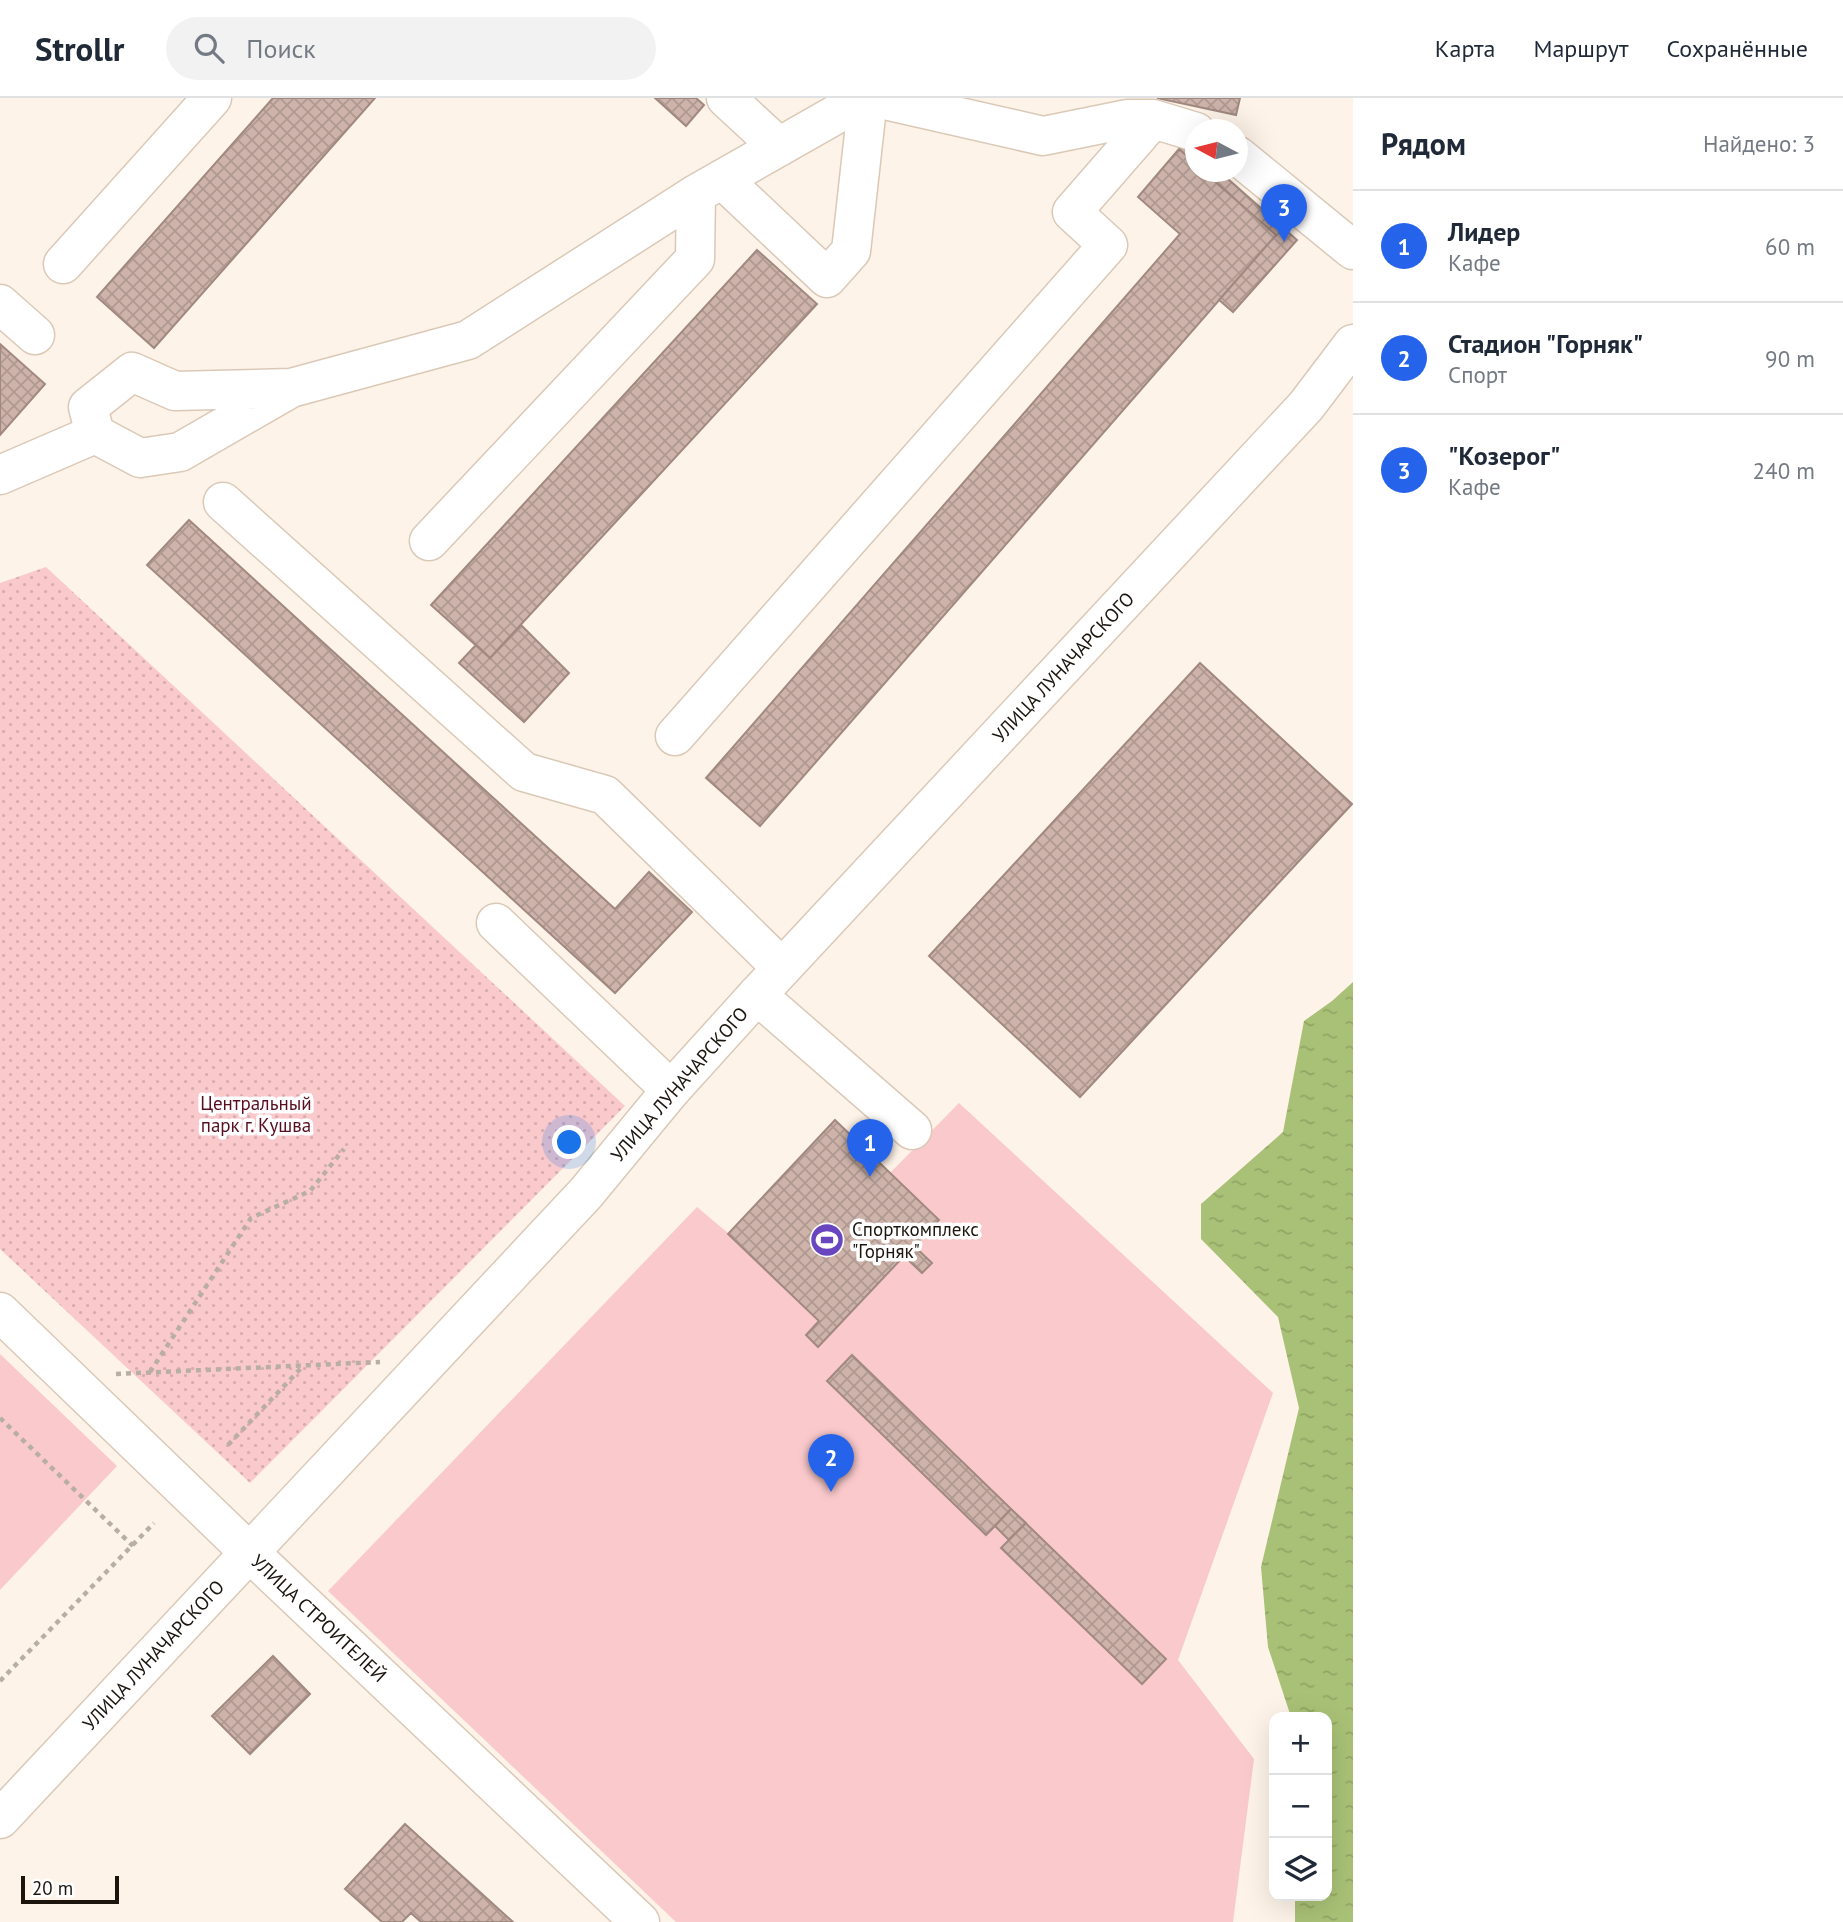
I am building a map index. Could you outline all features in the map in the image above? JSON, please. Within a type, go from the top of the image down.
[{"type":"main road","points":[[63,264],[212,98]]},
{"type":"main road","points":[[726,98],[779,147]]},
{"type":"main road","points":[[291,388],[180,452],[140,458],[94,434],[88,407],[132,372],[175,391],[291,388],[468,340],[709,187],[867,98]]},
{"type":"main road","points":[[709,187],[827,278],[851,251],[867,98]]},
{"type":"main road","points":[[876,98],[1043,135],[1129,112],[1185,129]]},
{"type":"main road","points":[[675,736],[1108,245],[1072,212],[1129,112]]},
{"type":"main road","points":[[1248,165],[1353,250]]},
{"type":"main road","points":[[429,541],[695,258],[709,187]]},
{"type":"main road","points":[[0,304],[35,335]]},
{"type":"main road","name":"УЛИЦА ЛУНАЧАРСКОГО","points":[[0,1819],[586,1193],[671,1090],[757,995],[1297,416],[1353,344]]},
{"type":"main road","points":[[0,475],[94,434]]},
{"type":"main road","points":[[223,502],[524,772],[605,795],[782,968]]},
{"type":"main road","points":[[496,923],[671,1090]]},
{"type":"main road","points":[[757,995],[912,1130]]},
{"type":"main road","name":"УЛИЦА СТРОИТЕЛЕЙ","points":[[0,1312],[640,1922]]},
{"type":"path","points":[[150,1372],[251,1218],[310,1191],[344,1149]]},
{"type":"path","points":[[67,1377],[430,1359]]},
{"type":"path","points":[[228,1446],[304,1365]]},
{"type":"path","points":[[0,1418],[133,1546]]},
{"type":"path","points":[[0,1681],[154,1523]]},
{"type":"green space","name":"Центральный парк г. Кушва","points":[[46,567],[625,1106],[250,1483],[0,1249],[0,583]]},
{"type":"green space","points":[[959,1103],[1273,1393],[1178,1660],[1254,1759],[1233,1922],[676,1922],[328,1591],[697,1207],[728,1233],[835,1120],[890,1173]]},
{"type":"green space","points":[[0,1354],[117,1466],[0,1590]]},
{"type":"water","points":[[1353,982],[1353,1922],[1295,1922],[1295,1901],[1332,1901],[1332,1712],[1289,1712],[1268,1647],[1261,1567],[1299,1408],[1278,1317],[1201,1239],[1201,1204],[1283,1132],[1304,1021]]},
{"type":"building","points":[[273,98],[375,98],[154,348],[97,297]]},
{"type":"building","points":[[655,98],[696,98],[704,105],[686,126]]},
{"type":"building","points":[[1157,98],[1240,98],[1236,115]]},
{"type":"building","points":[[1185,142],[1185,154],[1179,149]]},
{"type":"building","points":[[1179,149],[1185,154],[1185,182],[1215,182],[1276,235],[760,826],[706,778],[1180,234],[1138,197]]},
{"type":"building","points":[[1215,182],[1231,182],[1297,240],[1233,312],[1219,300],[1276,235]]},
{"type":"building","points":[[757,250],[817,304],[490,658],[431,605]]},
{"type":"building","points":[[0,344],[45,384],[0,435]]},
{"type":"building","points":[[189,520],[615,909],[649,872],[692,912],[615,993],[147,565]]},
{"type":"building","points":[[521,625],[569,673],[524,722],[459,663],[476,645],[490,658]]},
{"type":"building","points":[[1200,663],[1352,804],[1080,1097],[929,956]]},
{"type":"building","name":"Спорткомплекс \"Горняк\"","points":[[835,1120],[939,1220],[914,1246],[932,1263],[922,1273],[904,1256],[818,1347],[806,1335],[819,1321],[728,1234]]},
{"type":"building","points":[[852,1355],[1166,1659],[1142,1684],[1001,1548],[1009,1540],[995,1526],[986,1535],[827,1381]]},
{"type":"building","points":[[1011,1509],[1026,1523],[1009,1540],[995,1526]]},
{"type":"building","points":[[273,1656],[310,1694],[250,1754],[212,1716]]},
{"type":"building","points":[[405,1824],[513,1922],[421,1922],[411,1913],[402,1922],[382,1922],[345,1889]]},
{"type":"place","name":"\"Козерог\"","points":[[1284,242]]},
{"type":"place","name":"Лидер","points":[[870,1177]]},
{"type":"place","name":"Спорткомплекс \"Горняк\"","points":[[827,1240]]},
{"type":"place","name":"Стадион \"Горняк\"","points":[[831,1492]]}]
